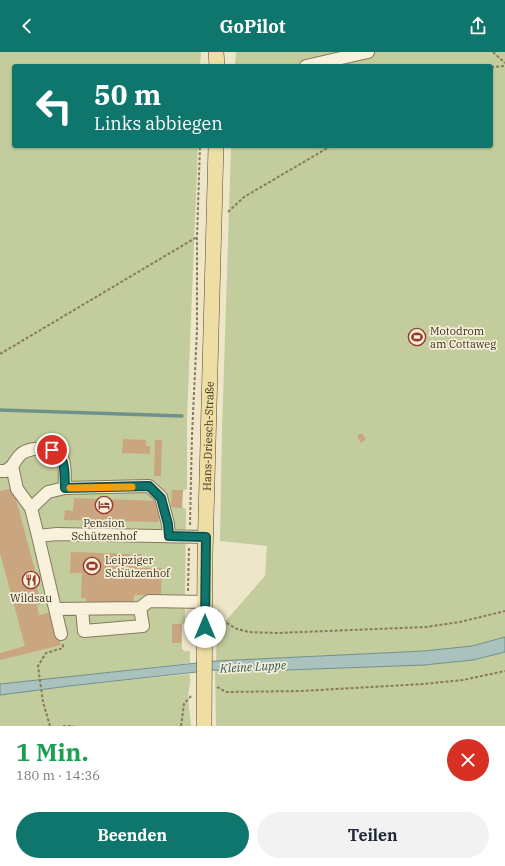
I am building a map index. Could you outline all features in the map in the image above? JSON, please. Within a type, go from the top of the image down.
[{"type":"main road","points":[[216,52],[217,64]]},
{"type":"main road","name":"Hans-Driesch-Straße","points":[[204,726],[206,537],[216,148]]},
{"type":"street","points":[[315,64],[368,52]]},
{"type":"street","points":[[0,471],[6,471],[24,452],[41,448],[52,450],[59,453],[63,460],[65,488]]},
{"type":"street","points":[[12,466],[17,488],[31,508],[61,634]]},
{"type":"street","points":[[31,508],[48,492],[65,488],[149,486],[161,498],[168,524],[169,536]]},
{"type":"street","points":[[38,536],[57,534],[206,537]]},
{"type":"street","points":[[55,609],[140,608],[149,601],[205,602]]},
{"type":"street","points":[[82,609],[84,631],[143,626],[140,608]]},
{"type":"path","points":[[493,52],[505,65]]},
{"type":"path","points":[[493,67],[505,65]]},
{"type":"path","points":[[188,602],[192,435],[197,330],[197,237],[200,148]]},
{"type":"path","points":[[213,225],[244,197],[328,148]]},
{"type":"path","points":[[0,354],[193,240]]},
{"type":"path","points":[[205,602],[218,610],[225,622],[237,628],[249,632],[277,633],[426,627],[460,622],[505,611]]},
{"type":"path","points":[[50,726],[43,702],[38,666],[46,653],[64,648],[61,634]]},
{"type":"path","points":[[181,726],[184,704],[204,680],[226,692],[301,691],[424,684],[463,680],[505,671]]},
{"type":"path","points":[[63,726],[74,726]]},
{"type":"green space","points":[[0,52],[201,52],[200,64],[12,64],[12,148],[198,148],[187,418],[187,489],[183,491],[182,507],[186,509],[185,595],[179,596],[185,608],[185,624],[182,624],[182,649],[185,651],[190,651],[190,663],[67,677],[69,686],[190,674],[188,696],[191,726],[0,726]]},
{"type":"green space","points":[[236,52],[505,52],[505,637],[472,646],[424,651],[216,661],[217,631],[265,576],[267,546],[220,541],[231,148],[493,148],[493,64],[235,64]]},
{"type":"green space","points":[[505,652],[505,726],[216,726],[215,670],[232,672],[424,665],[473,660]]},
{"type":"water","name":"Kleine Luppe","points":[[505,637],[505,652],[473,660],[424,665],[232,672],[215,670],[0,695],[0,684],[216,661],[424,651],[472,646]]},
{"type":"building","points":[[362,433],[366,439],[361,443],[357,436]]},
{"type":"building","points":[[123,439],[146,440],[146,446],[150,446],[150,454],[122,453]]},
{"type":"building","points":[[155,440],[162,440],[161,476],[154,476]]},
{"type":"building","points":[[13,488],[34,570],[38,574],[39,578],[39,582],[36,584],[41,604],[37,605],[39,615],[51,612],[61,645],[0,660],[0,653],[25,646],[0,553],[0,491]]},
{"type":"building","points":[[172,490],[183,490],[182,508],[171,507]]},
{"type":"building","name":"Pension Schützenhof","points":[[74,498],[159,501],[159,522],[64,520],[65,510],[73,511]]},
{"type":"building","points":[[71,552],[130,554],[130,556],[132,556],[132,554],[142,554],[143,565],[141,565],[141,568],[162,568],[161,596],[134,595],[133,604],[86,602],[86,598],[81,598],[82,573],[70,573]]},
{"type":"building","points":[[172,624],[182,624],[181,643],[172,643]]},
{"type":"waterway","points":[[0,410],[182,416]]},
{"type":"slow traffic","points":[[70,488],[132,487]]},
{"type":"place","name":"Motodrom am Cottaweg","points":[[417,337]]},
{"type":"place","name":"Pension Schützenhof","points":[[104,505]]},
{"type":"place","name":"Leipziger Schützenhof","points":[[92,566]]},
{"type":"place","name":"Wildsau","points":[[31,580]]},
{"type":"route","points":[[52,450],[59,453],[63,460],[65,488],[149,486],[161,498],[168,524],[169,536],[206,537],[205,627]]}]
